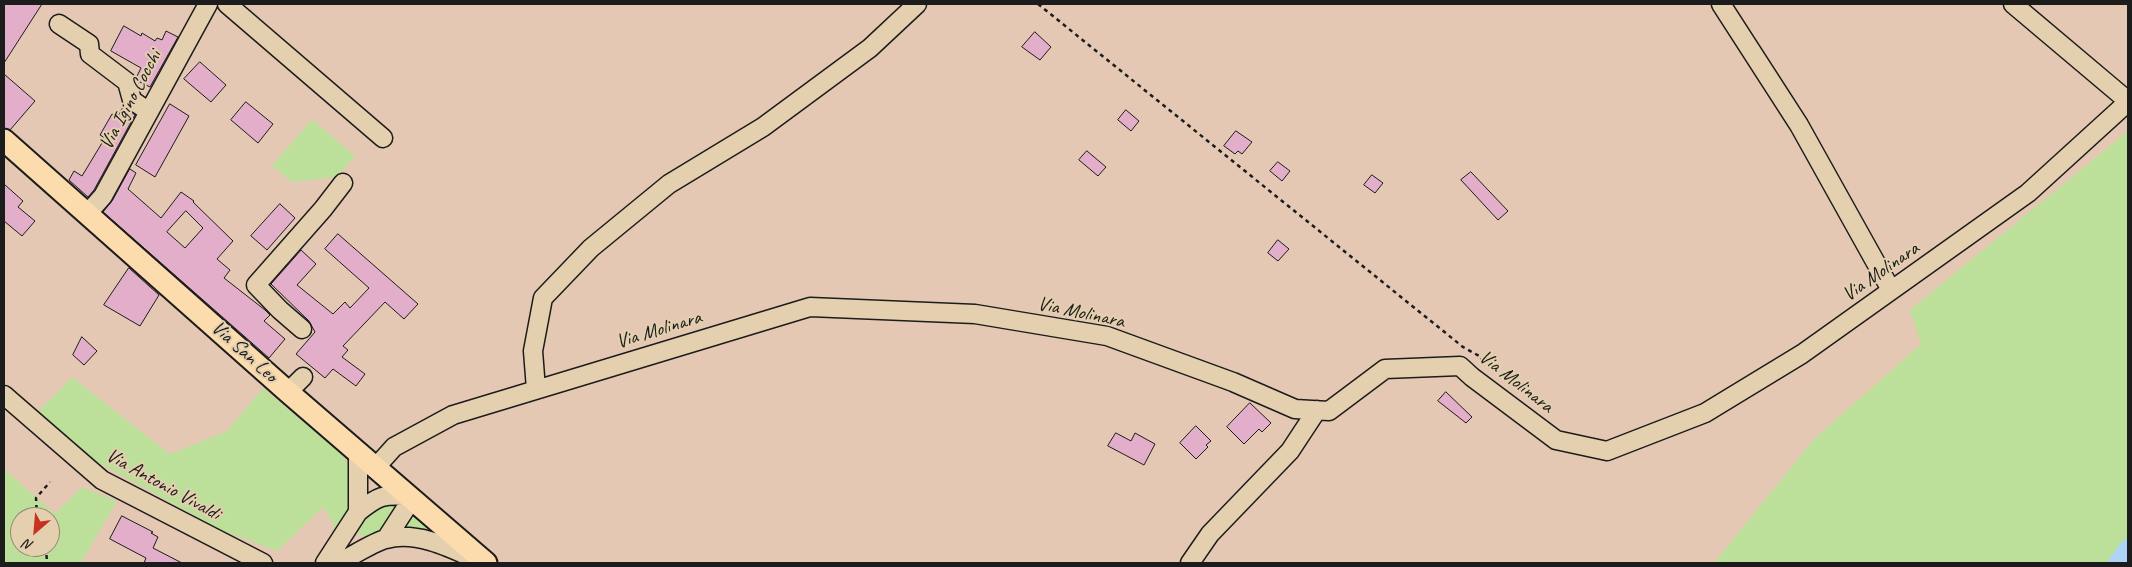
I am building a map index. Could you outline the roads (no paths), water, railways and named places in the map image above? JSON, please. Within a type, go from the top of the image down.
[{"type":"main road","name":"Via San Leo","points":[[4,140],[88,214],[295,384],[358,453],[485,563]]},
{"type":"street","name":"Via Igino Cocchi","points":[[88,214],[103,196],[208,4]]},
{"type":"street","points":[[227,4],[383,138]]},
{"type":"street","points":[[536,389],[534,351],[543,298],[591,248],[669,184],[763,127],[870,48],[917,4]]},
{"type":"street","points":[[1721,4],[1799,125],[1892,290]]},
{"type":"street","points":[[2013,4],[2128,102]]},
{"type":"street","points":[[60,24],[89,44],[90,54],[127,82],[132,100],[149,112]]},
{"type":"street","name":"Via Molinara","points":[[376,467],[394,447],[453,415],[810,307],[975,314],[1107,336],[1233,382],[1295,409],[1329,411],[1385,369],[1460,366],[1556,440],[1607,451],[1705,413],[1802,354],[2028,193],[2128,102]]},
{"type":"street","points":[[302,329],[256,285],[323,210],[343,183]]},
{"type":"street","name":"Via Antonio Vivaldi","points":[[4,395],[102,480],[263,563]]},
{"type":"street","points":[[1190,563],[1210,534],[1290,451],[1318,410]]},
{"type":"street","points":[[358,453],[358,512]]},
{"type":"street","points":[[324,563],[358,512],[376,498],[392,495],[409,496],[406,508],[386,539]]},
{"type":"street","points":[[338,563],[386,539],[414,538],[446,546],[485,563]]},
{"type":"waterway","points":[[2116,563],[2128,547]]}]
